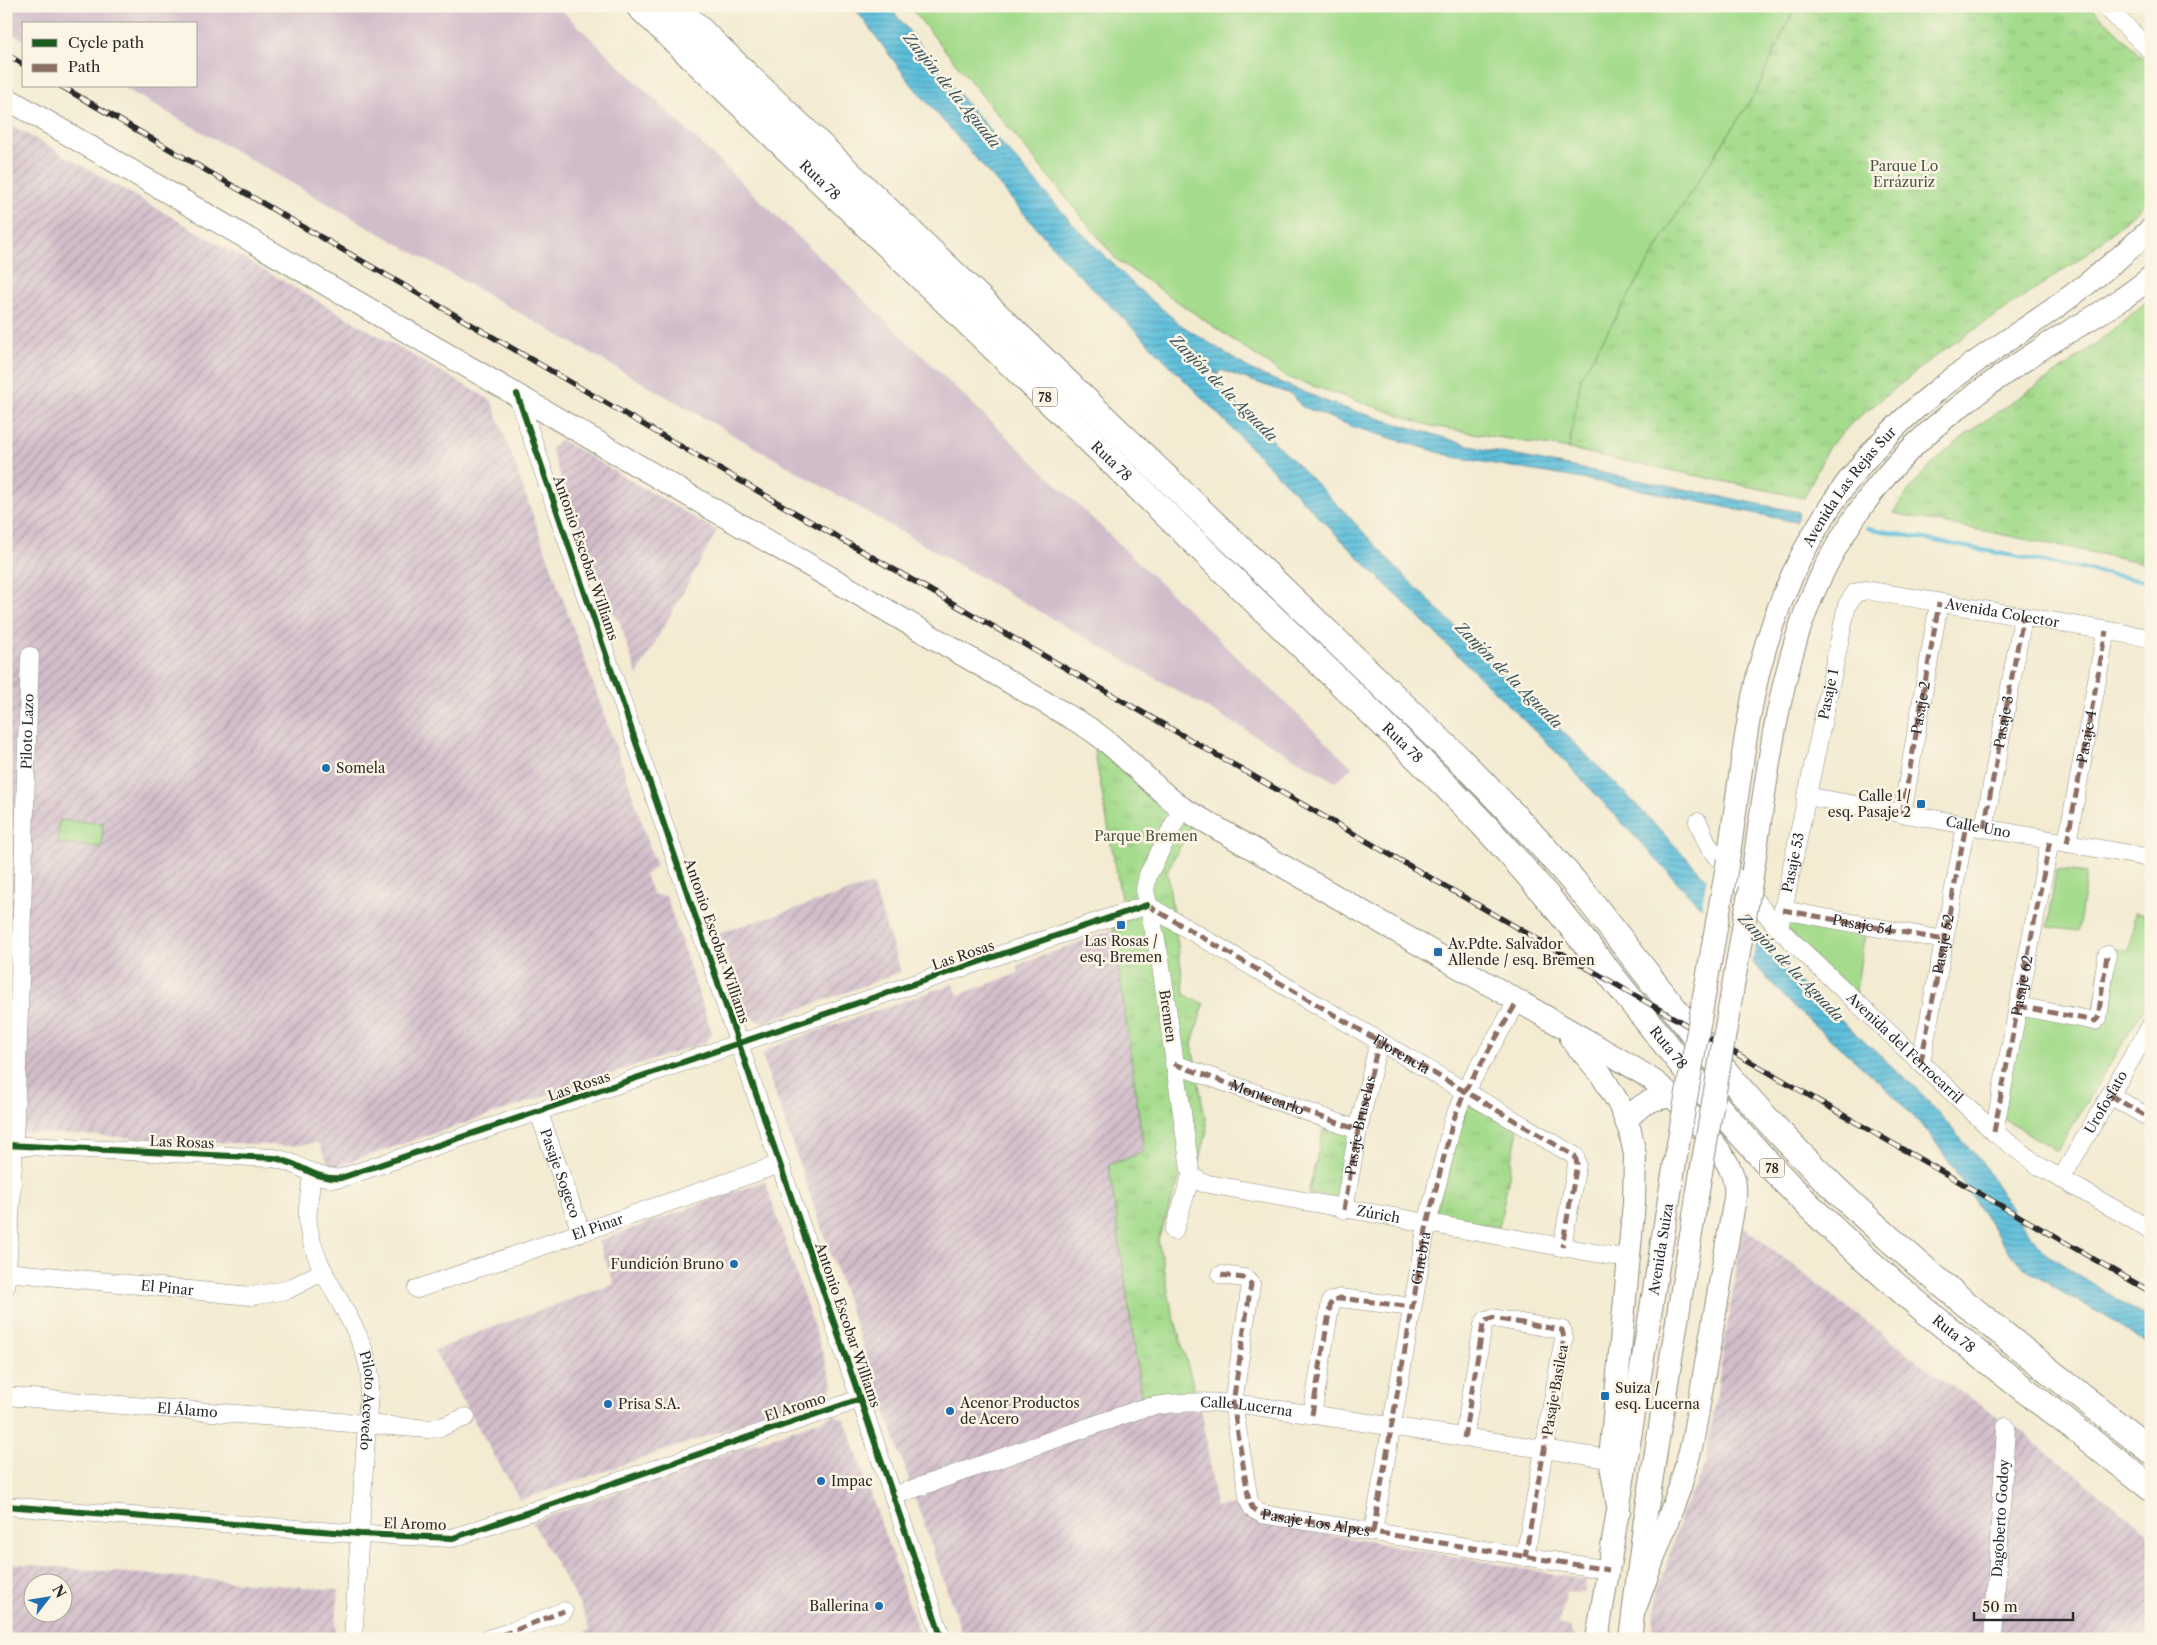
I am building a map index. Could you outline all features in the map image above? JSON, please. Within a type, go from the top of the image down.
[{"type":"highway","name":"Ruta 78","points":[[640,6],[1347,689],[1469,810],[1559,910],[1717,1107],[1808,1204],[1858,1252],[1919,1304],[2151,1488]]},
{"type":"highway","name":"Ruta 78","points":[[675,6],[1460,760],[1552,857],[1724,1070],[1808,1162],[1936,1281],[2151,1451]]},
{"type":"main road","points":[[6,98],[1095,732],[1118,750],[1158,789],[1182,808],[1648,1077],[1672,1097],[1705,1133],[1727,1163],[1734,1179],[1736,1198],[1692,1444],[1680,1487],[1634,1611]]},
{"type":"main road","name":"Avenida Las Rejas Sur","points":[[1728,860],[1753,699],[1766,644],[1797,564],[1826,511],[1865,459],[1910,414],[1953,379],[2076,292],[2151,229]]},
{"type":"main road","name":"Avenida Las Rejas Sur","points":[[1750,888],[1789,664],[1814,590],[1852,521],[1885,477],[1947,417],[2023,362],[2151,277]]},
{"type":"main road","name":"Avenida Suiza","points":[[1597,1639],[1678,1144],[1728,860]]},
{"type":"main road","name":"Avenida Suiza","points":[[1630,1639],[1645,1516],[1750,888]]},
{"type":"main road","name":"Avenida Suiza","points":[[1556,1024],[1582,1050],[1601,1074],[1626,1121],[1633,1142],[1636,1169],[1610,1459],[1619,1512]]},
{"type":"main road","points":[[1626,1121],[1643,1104],[1657,1098],[1672,1097]]},
{"type":"street","points":[[2105,6],[2151,51]]},
{"type":"street","name":"Antonio Escobar Williams","points":[[517,394],[942,1639]]},
{"type":"street","name":"Avenida Colector","points":[[1854,593],[1866,590],[2151,638]]},
{"type":"street","name":"Pasaje 1","points":[[1806,796],[1847,605],[1854,593]]},
{"type":"street","name":"Pasaje 2","points":[[1902,814],[1939,603]]},
{"type":"street","name":"Pasaje 3","points":[[1984,828],[2023,617]]},
{"type":"street","name":"Pasaje 4","points":[[2058,842],[2106,630]]},
{"type":"street","name":"Piloto Lazo","points":[[7,1277],[30,656]]},
{"type":"street","name":"Calle Uno","points":[[1806,796],[2058,842],[2150,854]]},
{"type":"street","name":"Pasaje 53","points":[[1779,929],[1806,796]]},
{"type":"street","name":"Bremen","points":[[1174,1231],[1191,1176],[1160,959],[1145,890],[1148,875],[1182,808]]},
{"type":"street","name":"Avenida del Ferrocarril","points":[[1698,822],[1708,845],[1779,929],[1994,1132],[2022,1155],[2151,1230]]},
{"type":"street","name":"Pasaje 52","points":[[1921,1062],[1966,825]]},
{"type":"street","name":"Pasaje 62","points":[[1994,1132],[2018,1006],[2058,842]]},
{"type":"street","name":"Las Rosas","points":[[11,1145],[274,1158],[291,1162],[312,1174],[327,1179],[349,1176],[1147,905]]},
{"type":"street","name":"Florencia","points":[[1147,905],[1576,1158],[1577,1164],[1562,1247]]},
{"type":"street","name":"Pasaje 54","points":[[1783,910],[1944,940]]},
{"type":"street","points":[[2018,1006],[2095,1021],[2098,1018],[2107,955]]},
{"type":"street","name":"Ginebra","points":[[1373,1532],[1427,1224],[1453,1121],[1465,1091],[1517,1002]]},
{"type":"street","name":"Urofosfato","points":[[2061,1179],[2151,1025]]},
{"type":"street","name":"Pasaje Bruselas","points":[[1344,1210],[1358,1130],[1380,1041]]},
{"type":"street","name":"Montecarlo","points":[[1174,1064],[1358,1130]]},
{"type":"street","points":[[2110,1095],[2151,1119]]},
{"type":"street","name":"Pasaje Sogeco","points":[[539,1113],[581,1232]]},
{"type":"street","name":"El Pinar","points":[[417,1289],[780,1164]]},
{"type":"street","name":"Piloto Acevedo","points":[[312,1174],[308,1224],[324,1271],[367,1361],[370,1376],[353,1639]]},
{"type":"street","name":"Zúrich","points":[[1191,1176],[1203,1183],[1344,1210],[1629,1258]]},
{"type":"street","name":"El Pinar","points":[[7,1277],[250,1296],[287,1290],[324,1271]]},
{"type":"street","name":"Pasaje Los Alpes","points":[[1221,1275],[1244,1278],[1251,1284],[1233,1403],[1249,1502],[1253,1510],[1262,1514],[1609,1570]]},
{"type":"street","points":[[1312,1415],[1331,1301],[1340,1298],[1412,1307]]},
{"type":"street","name":"Pasaje Basilea","points":[[1464,1438],[1483,1325],[1486,1320],[1493,1318],[1557,1328],[1565,1335],[1525,1557]]},
{"type":"street","name":"El Álamo","points":[[6,1396],[429,1429],[441,1427],[466,1417]]},
{"type":"street","name":"El Aromo","points":[[6,1506],[360,1534],[443,1538],[460,1536],[641,1472],[860,1399]]},
{"type":"street","name":"Calle Lucerna","points":[[893,1496],[1140,1409],[1179,1403],[1233,1403],[1610,1459]]},
{"type":"street","name":"Dagoberto Godoy","points":[[1993,1639],[2006,1427]]},
{"type":"street","points":[[487,1639],[513,1632],[564,1611]]},
{"type":"shaded area","points":[[6,6],[557,6],[1352,767],[1336,782],[669,398],[125,88],[198,88],[198,22],[22,22],[22,39],[6,30]]},
{"type":"shaded area","points":[[6,122],[492,401],[629,784],[656,866],[645,875],[653,895],[666,896],[712,1033],[706,1042],[331,1168],[318,1143],[287,1146],[6,1131]]},
{"type":"shaded area","points":[[561,440],[717,531],[637,675],[619,621],[602,597],[551,449]]},
{"type":"shaded area","points":[[872,884],[901,972],[762,1023],[748,1016],[719,933]]},
{"type":"shaded area","points":[[1113,930],[1144,1152],[1109,1165],[1203,1417],[1216,1508],[1239,1504],[1242,1513],[1249,1519],[1259,1522],[1586,1580],[1585,1591],[1582,1593],[1565,1592],[1559,1624],[1571,1627],[1576,1639],[964,1639],[762,1056],[769,1048],[953,984],[958,995],[1019,973],[1017,965]]},
{"type":"shaded area","points":[[765,1181],[833,1384],[830,1394],[520,1500],[434,1351],[474,1334],[614,1284],[598,1241]]},
{"type":"shaded area","points":[[1743,1227],[1937,1376],[2022,1432],[2151,1535],[2151,1639],[1650,1639],[1658,1593],[1681,1515],[1705,1466]]},
{"type":"shaded area","points":[[835,1415],[845,1420],[921,1639],[575,1639],[590,1629],[580,1605],[532,1522]]},
{"type":"shaded area","points":[[6,1563],[339,1590],[334,1639],[6,1639]]},
{"type":"green space","points":[[909,6],[1795,6],[1756,92],[1680,209],[1581,377],[1569,449],[1431,426],[1287,377],[1117,260]]},
{"type":"green space","name":"Parque Lo Errázuriz","points":[[1795,6],[2090,6],[2151,66],[2151,199],[2080,259],[1938,354],[1854,421],[1828,448],[1804,498],[1569,449],[1581,377],[1680,209],[1756,92]]},
{"type":"green space","points":[[2151,298],[2151,564],[1893,513],[1928,468],[1969,432],[2073,361]]},
{"type":"green space","name":"Parque Bremen","points":[[1097,747],[1191,827],[1167,871],[1185,995],[1204,1004],[1192,1044],[1207,1130],[1199,1164],[1180,1177],[1158,1240],[1171,1306],[1196,1395],[1142,1402],[1109,1165],[1144,1152],[1111,913],[1123,909],[1094,749]]},
{"type":"green space","points":[[59,820],[103,823],[102,847],[58,844]]},
{"type":"green space","points":[[2056,869],[2087,873],[2078,931],[2048,927]]},
{"type":"green space","points":[[2135,913],[2151,916],[2151,996],[2057,1151],[2003,1118],[2022,999],[2094,1010],[2104,947],[2129,951]]},
{"type":"green space","points":[[1784,914],[1865,934],[1855,996],[1783,926]]},
{"type":"green space","points":[[1467,1104],[1518,1129],[1499,1227],[1435,1214]]},
{"type":"green space","points":[[1325,1123],[1354,1132],[1338,1197],[1308,1194]]},
{"type":"water","name":"Zanjón de la Aguada","points":[[853,6],[889,6],[966,103],[1072,223],[1136,287],[1181,325],[1255,372],[1338,406],[1482,449],[1799,512],[1796,522],[1628,487],[1454,457],[1351,426],[1301,406],[1293,395],[1221,370],[1217,375],[1172,340],[1342,509],[1398,570],[1625,793],[1737,911],[1795,979],[1920,1092],[1983,1164],[2019,1221],[2045,1253],[2151,1321],[2151,1348],[2116,1322],[2041,1279],[2008,1251],[1931,1135],[1888,1090],[1794,1007],[1558,754],[1371,570],[1068,264],[912,85]]},
{"type":"pier","points":[[1707,876],[1757,931],[1752,965],[1701,910]]},
{"type":"waterway","points":[[1867,528],[2151,582]]},
{"type":"railway","points":[[6,54],[22,64]]},
{"type":"railway","points":[[64,88],[780,504],[2151,1292]]},
{"type":"marked path","points":[[1902,814],[1939,603]]},
{"type":"marked path","points":[[1984,828],[2023,617]]},
{"type":"marked path","points":[[2067,843],[2106,631]]},
{"type":"marked path","points":[[1921,1062],[1966,825]]},
{"type":"marked path","points":[[1994,1132],[2050,840]]},
{"type":"marked path","points":[[2149,858],[2151,846]]},
{"type":"marked path","points":[[1147,905],[1575,1156],[1577,1164],[1562,1247]]},
{"type":"marked path","points":[[1783,910],[1944,940]]},
{"type":"marked path","points":[[2018,1006],[2095,1021],[2098,1018],[2107,955]]},
{"type":"marked path","points":[[1373,1532],[1427,1224],[1453,1121],[1465,1091],[1517,1002]]},
{"type":"marked path","points":[[1344,1210],[1358,1130],[1379,1041]]},
{"type":"marked path","points":[[1174,1064],[1358,1130]]},
{"type":"marked path","points":[[2110,1095],[2151,1119]]},
{"type":"marked path","points":[[1221,1275],[1244,1278],[1251,1284],[1233,1403],[1249,1501],[1253,1509],[1262,1514],[1609,1570]]},
{"type":"marked path","points":[[1312,1415],[1331,1301],[1340,1298],[1412,1307]]},
{"type":"marked path","points":[[1464,1438],[1483,1325],[1486,1320],[1493,1318],[1562,1330],[1564,1338],[1525,1557]]},
{"type":"marked path","points":[[487,1639],[564,1611]]},
{"type":"cycle path","points":[[517,394],[942,1639]]},
{"type":"cycle path","points":[[6,1145],[274,1158],[323,1177],[341,1178],[1147,905]]},
{"type":"cycle path","points":[[6,1506],[360,1534],[453,1538],[860,1399]]},
{"type":"place","name":"Somela","points":[[326,768]]},
{"type":"place","name":"Calle 1 / esq. Pasaje 2","points":[[1921,804]]},
{"type":"place","name":"Las Rosas / esq. Bremen","points":[[1121,925]]},
{"type":"place","name":"Av.Pdte. Salvador Allende / esq. Bremen","points":[[1438,952]]},
{"type":"place","name":"Fundición Bruno","points":[[734,1264]]},
{"type":"place","name":"Suiza / esq. Lucerna","points":[[1605,1396]]},
{"type":"place","name":"Prisa S.A.","points":[[608,1404]]},
{"type":"place","name":"Acenor Productos de Acero","points":[[950,1411]]},
{"type":"place","name":"Impac","points":[[821,1481]]},
{"type":"place","name":"Ballerina","points":[[879,1606]]}]
